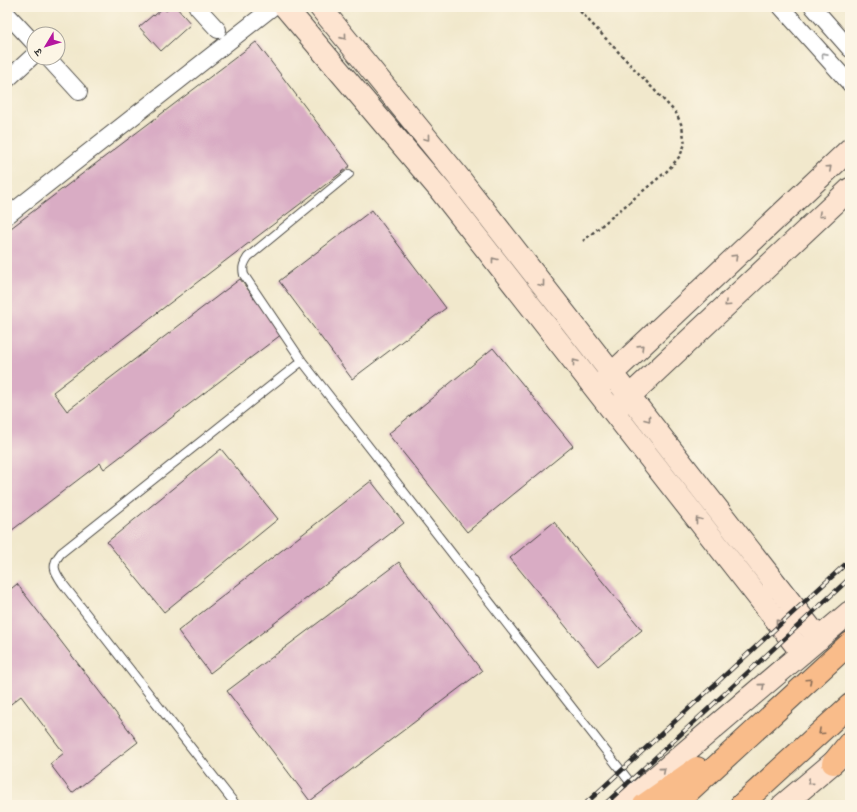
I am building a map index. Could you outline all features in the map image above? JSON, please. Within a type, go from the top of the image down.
[{"type":"highway","points":[[674,805],[850,643]]},
{"type":"highway","points":[[741,805],[850,705]]},
{"type":"highway","points":[[635,801],[770,717]]},
{"type":"highway","points":[[833,763],[850,742]]},
{"type":"main road","points":[[285,7],[440,190],[802,653]]},
{"type":"main road","points":[[320,7],[456,174],[819,639]]},
{"type":"main road","points":[[595,389],[796,198],[850,149]]},
{"type":"main road","points":[[613,412],[850,189]]},
{"type":"main road","points":[[635,801],[850,612]]},
{"type":"main road","points":[[783,805],[850,748]]},
{"type":"street","points":[[198,7],[218,30]]},
{"type":"street","points":[[7,216],[273,7]]},
{"type":"street","points":[[781,7],[850,84]]},
{"type":"street","points":[[813,7],[850,49]]},
{"type":"street","points":[[7,14],[26,34]]},
{"type":"street","points":[[7,80],[26,62]]},
{"type":"street","points":[[55,66],[79,92]]},
{"type":"lane","points":[[349,174],[248,256],[242,268],[244,274],[302,361],[635,801]]},
{"type":"lane","points":[[236,805],[63,584],[54,571],[55,560],[67,548],[302,361]]},
{"type":"path","points":[[576,7],[676,113],[682,126],[685,144],[680,156],[667,171],[583,241]]},
{"type":"building","points":[[171,7],[176,7],[191,24],[161,51],[139,27],[163,8],[166,11]]},
{"type":"building","points":[[256,42],[350,166],[53,392],[67,411],[240,279],[282,334],[104,469],[100,463],[7,534],[7,231]]},
{"type":"building","points":[[372,210],[446,308],[352,379],[279,281]]},
{"type":"building","points":[[493,348],[573,446],[467,532],[388,434]]},
{"type":"building","points":[[221,449],[278,519],[164,612],[107,542]]},
{"type":"building","points":[[371,481],[404,523],[210,673],[178,631]]},
{"type":"building","points":[[554,522],[642,630],[598,666],[510,558]]},
{"type":"building","points":[[399,562],[482,671],[310,801],[227,691]]},
{"type":"building","points":[[17,584],[138,742],[72,793],[50,764],[64,753],[21,696],[7,707],[7,592]]},
{"type":"railway","points":[[584,805],[850,560]]},
{"type":"railway","points":[[604,805],[850,578]]}]
